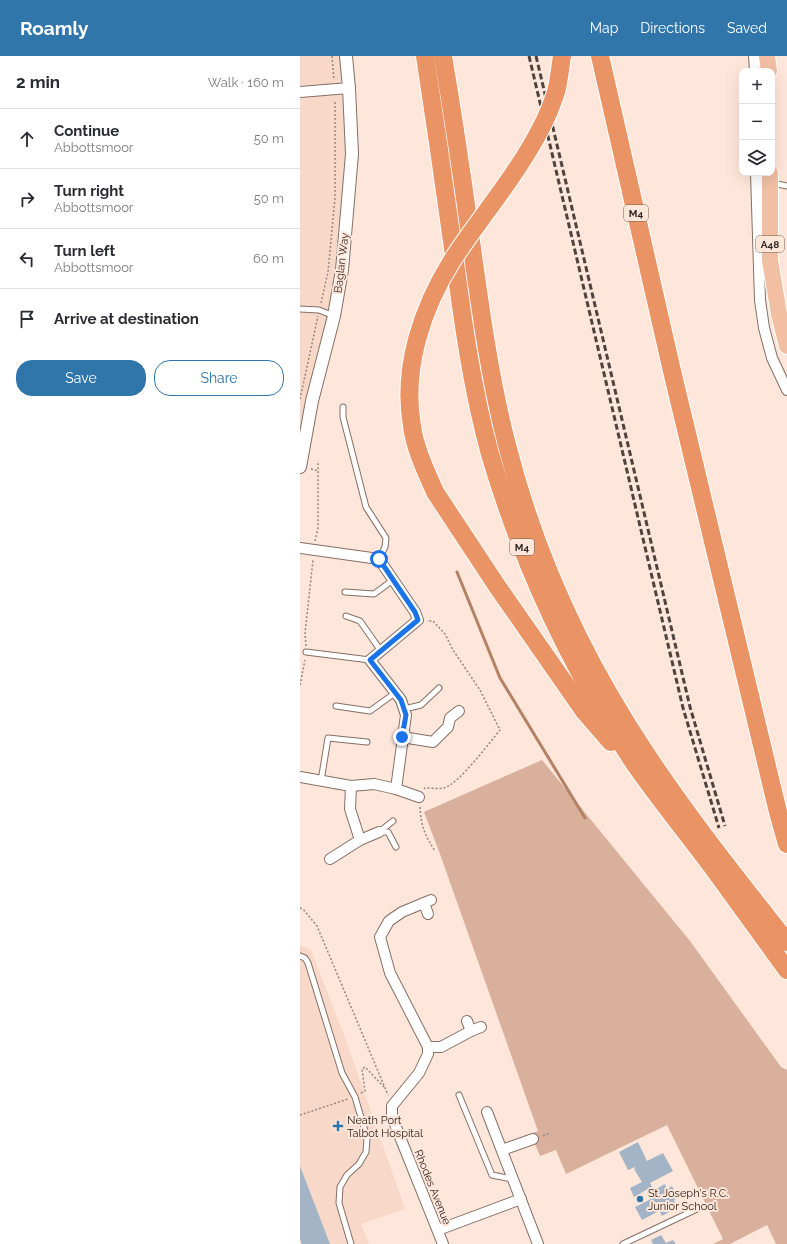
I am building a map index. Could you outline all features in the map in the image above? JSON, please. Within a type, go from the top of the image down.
[{"type":"highway","name":"M4","points":[[425,56],[466,337],[476,395],[490,452],[507,506],[527,561],[574,662],[618,738],[666,807],[787,970]]},
{"type":"highway","name":"M4","points":[[443,56],[478,292],[495,391],[508,446],[524,501],[543,556],[565,609],[582,642],[627,724],[647,756],[677,798],[787,942]]},
{"type":"highway","name":"M4","points":[[562,56],[556,92],[541,128],[513,175],[453,260],[433,296],[418,333],[411,367],[409,397],[412,427],[420,457],[435,492],[497,586],[584,711],[666,807]]},
{"type":"highway","name":"M4","points":[[600,56],[674,379],[776,805],[787,844]]},
{"type":"main road","points":[[768,56],[769,68]]},
{"type":"main road","name":"A48","points":[[770,178],[770,260],[779,314],[787,346]]},
{"type":"street","name":"Baglan Way","points":[[300,467],[312,402],[334,316],[342,270],[352,154],[346,56]]},
{"type":"street","points":[[754,56],[755,68]]},
{"type":"street","points":[[300,92],[349,88]]},
{"type":"street","points":[[756,176],[758,287],[764,328],[772,358],[787,390]]},
{"type":"street","points":[[300,548],[379,559],[415,612],[418,620],[370,660],[401,700],[406,715],[396,789]]},
{"type":"street","points":[[402,737],[433,742],[448,727],[450,718],[459,711]]},
{"type":"street","points":[[300,777],[351,786],[374,784],[419,796]]},
{"type":"street","points":[[351,786],[350,809],[360,840]]},
{"type":"street","points":[[330,859],[360,840],[379,832]]},
{"type":"street","points":[[392,1106],[419,1073],[428,1054],[428,1047],[390,973],[380,937],[389,920],[402,912],[427,902],[428,914]]},
{"type":"street","points":[[428,1047],[441,1047],[469,1026],[481,1027]]},
{"type":"street","name":"Rhodes Avenue","points":[[392,1106],[392,1117],[443,1244]]},
{"type":"street","points":[[487,1112],[538,1244]]},
{"type":"street","points":[[502,1150],[533,1139]]},
{"type":"street","points":[[438,1230],[521,1199]]},
{"type":"lane","points":[[770,178],[787,186]]},
{"type":"lane","points":[[300,308],[319,310],[334,316]]},
{"type":"lane","points":[[343,407],[343,417],[366,507],[386,538],[385,547],[379,559]]},
{"type":"lane","points":[[345,592],[374,594],[393,580]]},
{"type":"lane","points":[[346,616],[360,621],[381,651]]},
{"type":"lane","points":[[306,652],[370,660]]},
{"type":"lane","points":[[404,710],[421,705],[439,688]]},
{"type":"lane","points":[[336,706],[370,711],[395,693]]},
{"type":"lane","points":[[321,781],[328,738],[367,742]]},
{"type":"lane","points":[[379,832],[392,821]]},
{"type":"lane","points":[[379,832],[388,832],[396,847]]},
{"type":"lane","points":[[300,956],[305,958],[308,963],[342,1073],[355,1097],[367,1138],[366,1152],[358,1164],[347,1175],[340,1187],[339,1203],[351,1244]]},
{"type":"lane","points":[[459,1095],[492,1175],[513,1179]]},
{"type":"lane","points":[[623,1244],[699,1208]]},
{"type":"path","points":[[300,399],[328,272],[335,198],[335,88],[332,56]]},
{"type":"path","points":[[300,685],[306,652],[305,633],[313,550],[318,528],[318,461]]},
{"type":"path","points":[[419,796],[420,822],[435,851]]},
{"type":"path","points":[[300,908],[303,909],[316,926],[392,1106]]},
{"type":"shaded area","points":[[300,56],[346,56],[349,88],[342,270],[300,467]]},
{"type":"shaded area","points":[[542,760],[690,941],[781,1067],[787,1070],[787,1244],[776,1244],[767,1225],[730,1244],[713,1244],[723,1239],[667,1125],[566,1174],[556,1150],[540,1156],[531,1134],[538,1131],[424,812]]},
{"type":"shaded area","name":"Neath Port Talbot Hospital","points":[[300,945],[311,950],[347,1043],[405,1209],[361,1224],[369,1244],[300,1244]]},
{"type":"building","points":[[638,1142],[647,1161],[663,1153],[673,1171],[650,1183],[654,1190],[665,1184],[667,1189],[672,1186],[678,1198],[674,1200],[676,1208],[662,1216],[659,1211],[642,1220],[635,1207],[653,1198],[648,1189],[634,1197],[630,1188],[642,1182],[634,1169],[635,1167],[628,1170],[619,1152]]},
{"type":"building","points":[[300,1166],[330,1244],[302,1244],[300,1239]]},
{"type":"building","points":[[661,1235],[666,1243],[673,1240],[676,1244],[653,1244],[651,1240]]},
{"type":"waterway","points":[[457,572],[500,678],[585,818]]},
{"type":"railway","points":[[529,56],[683,708],[719,828]]},
{"type":"railway","points":[[536,56],[690,707],[725,826]]},
{"type":"place","name":"Neath Port Talbot Hospital","points":[[338,1126]]},
{"type":"place","name":"St. Joseph's R.C. Junior School","points":[[640,1199]]},
{"type":"route","points":[[379,559],[418,617],[418,620],[370,660],[401,700],[406,715],[402,737]]}]
